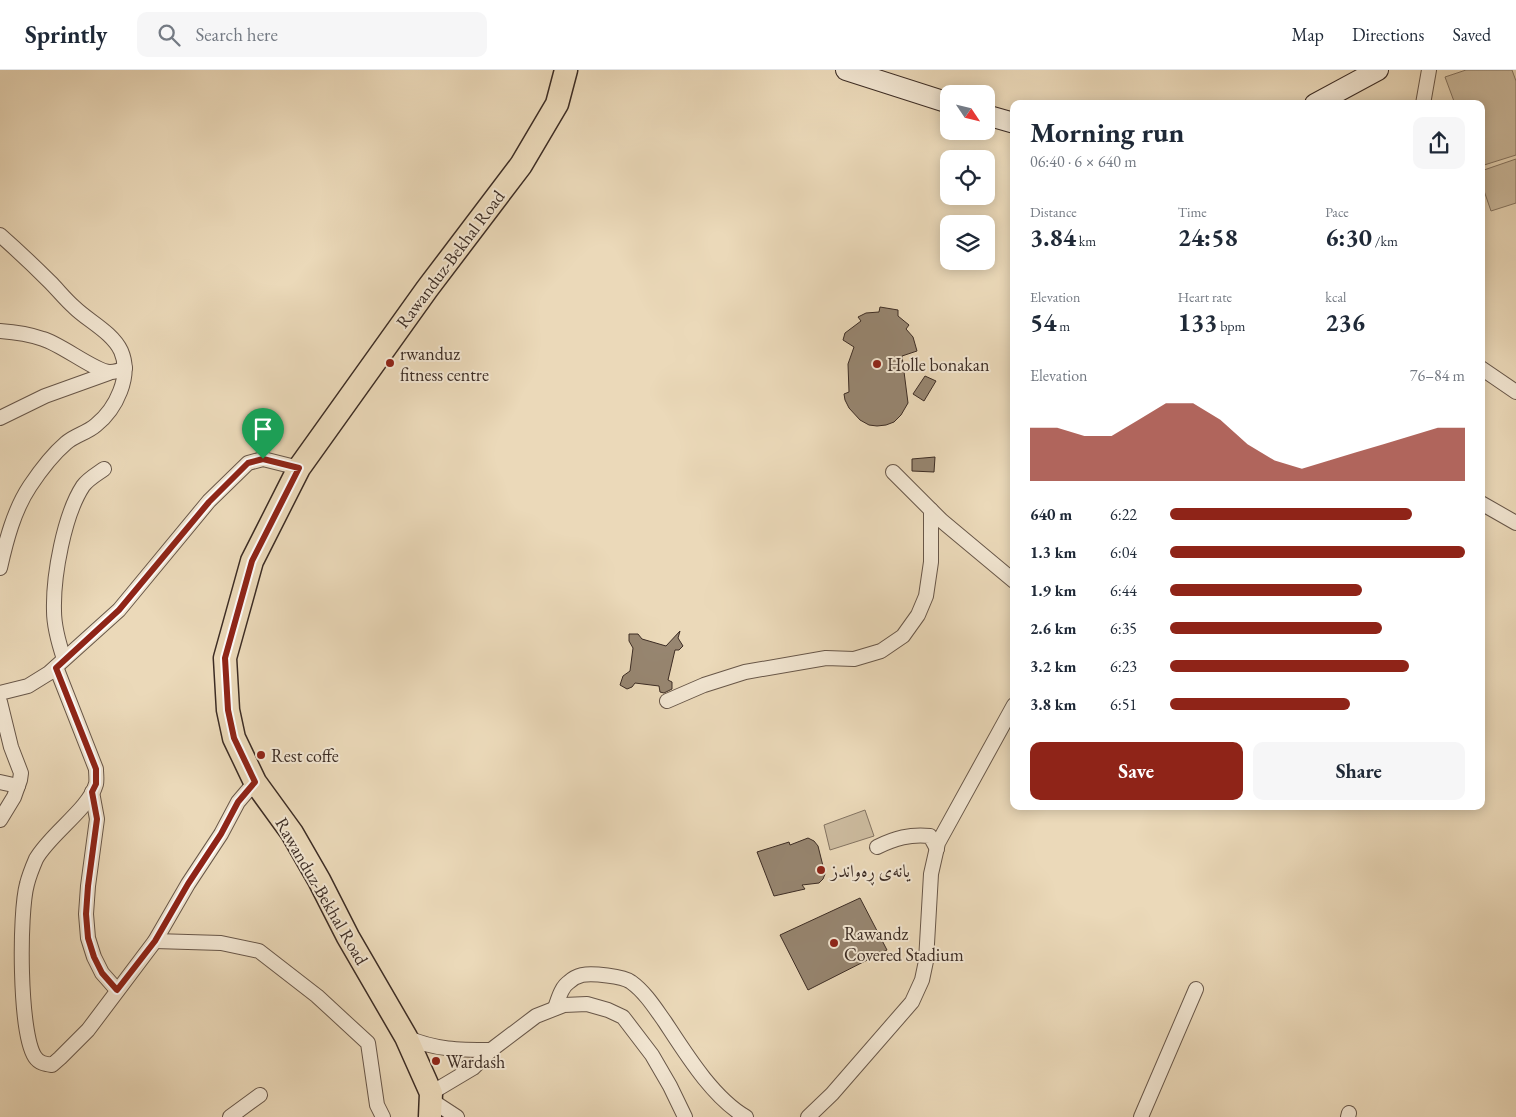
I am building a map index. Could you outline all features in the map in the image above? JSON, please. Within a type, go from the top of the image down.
[{"type":"main road","name":"Rawanduz-Bekhal Road","points":[[431,1104],[406,1037],[348,937],[320,880],[255,782],[234,738],[228,710],[225,658],[252,561],[299,468],[426,289],[521,165],[557,104],[566,70]]},
{"type":"street","points":[[846,70],[940,100]]},
{"type":"street","points":[[1326,100],[1378,70]]},
{"type":"street","points":[[1424,100],[1429,70]]},
{"type":"street","points":[[995,117],[1010,122]]},
{"type":"street","points":[[0,235],[50,281],[73,306],[109,336],[120,351],[125,368],[121,392],[111,408],[96,426],[67,442],[48,462],[29,488],[16,515],[3,552],[0,568]]},
{"type":"street","points":[[0,331],[14,332],[43,339],[66,349],[87,363],[109,372]]},
{"type":"street","points":[[0,418],[45,396],[109,372],[125,368]]},
{"type":"street","points":[[1485,371],[1516,392]]},
{"type":"street","points":[[0,693],[28,686],[60,664],[119,610],[209,502],[248,463],[263,459],[299,468]]},
{"type":"street","points":[[104,469],[84,484],[74,504],[65,530],[55,579],[54,612],[60,664],[96,769],[96,784],[87,800],[48,841],[36,859],[27,884],[23,916],[23,1003],[30,1048],[36,1059],[52,1064],[88,1030],[155,941],[188,884],[221,834],[238,802],[255,782]]},
{"type":"street","points":[[893,472],[942,521],[1010,578]]},
{"type":"street","points":[[1485,505],[1516,523]]},
{"type":"street","points":[[667,701],[704,685],[745,672],[826,658],[854,658],[881,651],[903,636],[918,615],[926,596],[931,562],[931,510]]},
{"type":"street","points":[[0,702],[11,747],[21,773],[14,797],[0,820]]},
{"type":"street","points":[[808,1117],[832,1094],[912,1002],[922,980],[926,961],[931,874],[938,843],[1010,712]]},
{"type":"street","points":[[0,782],[18,786]]},
{"type":"street","points":[[92,792],[97,819],[88,886],[86,914],[88,938],[102,973],[117,990]]},
{"type":"street","points":[[877,846],[892,839],[919,835],[930,836],[937,849]]},
{"type":"street","points":[[155,941],[221,943],[259,951],[317,996],[368,1043],[377,1105],[383,1117]]},
{"type":"street","points":[[555,1008],[567,982],[583,975],[629,980],[648,998],[712,1087],[736,1112],[746,1117]]},
{"type":"street","points":[[1141,1117],[1196,988]]},
{"type":"street","points":[[458,1117],[431,1104],[491,1050],[536,1016],[564,1005],[588,1004],[608,1010],[623,1018],[652,1055],[685,1117]]},
{"type":"street","points":[[406,1037],[423,1044],[443,1048],[491,1050]]},
{"type":"street","points":[[230,1117],[260,1095]]},
{"type":"shaded area","points":[[1466,70],[1512,70],[1516,81],[1516,155],[1485,165],[1485,100],[1454,100],[1445,77]]},
{"type":"shaded area","points":[[1516,159],[1516,203],[1491,211],[1485,194],[1485,170]]},
{"type":"shaded area","points":[[865,810],[874,836],[830,850],[824,825]]},
{"type":"building","points":[[880,307],[898,310],[898,316],[909,325],[906,329],[913,337],[917,351],[902,356],[908,403],[894,422],[877,426],[869,425],[860,420],[849,408],[845,400],[844,394],[849,392],[848,364],[854,347],[843,340],[845,333],[861,321],[858,317],[866,313],[879,312]]},
{"type":"building","points":[[925,376],[936,381],[924,401],[913,394]]},
{"type":"building","points":[[935,457],[934,472],[912,471],[912,459]]},
{"type":"building","points":[[680,631],[678,638],[683,646],[679,650],[675,650],[668,680],[672,682],[672,689],[664,693],[660,692],[659,686],[635,683],[627,689],[620,685],[623,676],[630,671],[633,648],[629,641],[629,634],[638,634],[642,639],[666,646]]},
{"type":"building","points":[[808,838],[818,846],[825,874],[823,879],[819,883],[802,885],[805,889],[774,896],[757,852],[789,842],[790,845]]},
{"type":"building","name":"Rawandz Covered Stadium","points":[[860,898],[887,950],[808,990],[780,935]]},
{"type":"place","name":"rwanduz fitness centre","points":[[390,363]]},
{"type":"place","name":"Holle bonakan","points":[[877,364]]},
{"type":"place","name":"Rest coffe","points":[[261,755]]},
{"type":"place","name":"یانەی ڕەواندز","points":[[821,870]]},
{"type":"place","name":"Rawandz Covered Stadium","points":[[834,943]]},
{"type":"place","name":"Wardash","points":[[436,1061]]},
{"type":"route","points":[[263,459],[299,468],[252,561],[225,658],[228,710],[234,738],[255,782],[238,802],[221,834],[188,884],[155,941],[117,990],[102,973],[88,938],[86,914],[88,886],[97,819],[92,792],[96,784],[96,769],[56,668],[119,610],[209,502],[248,463],[263,459]]}]
